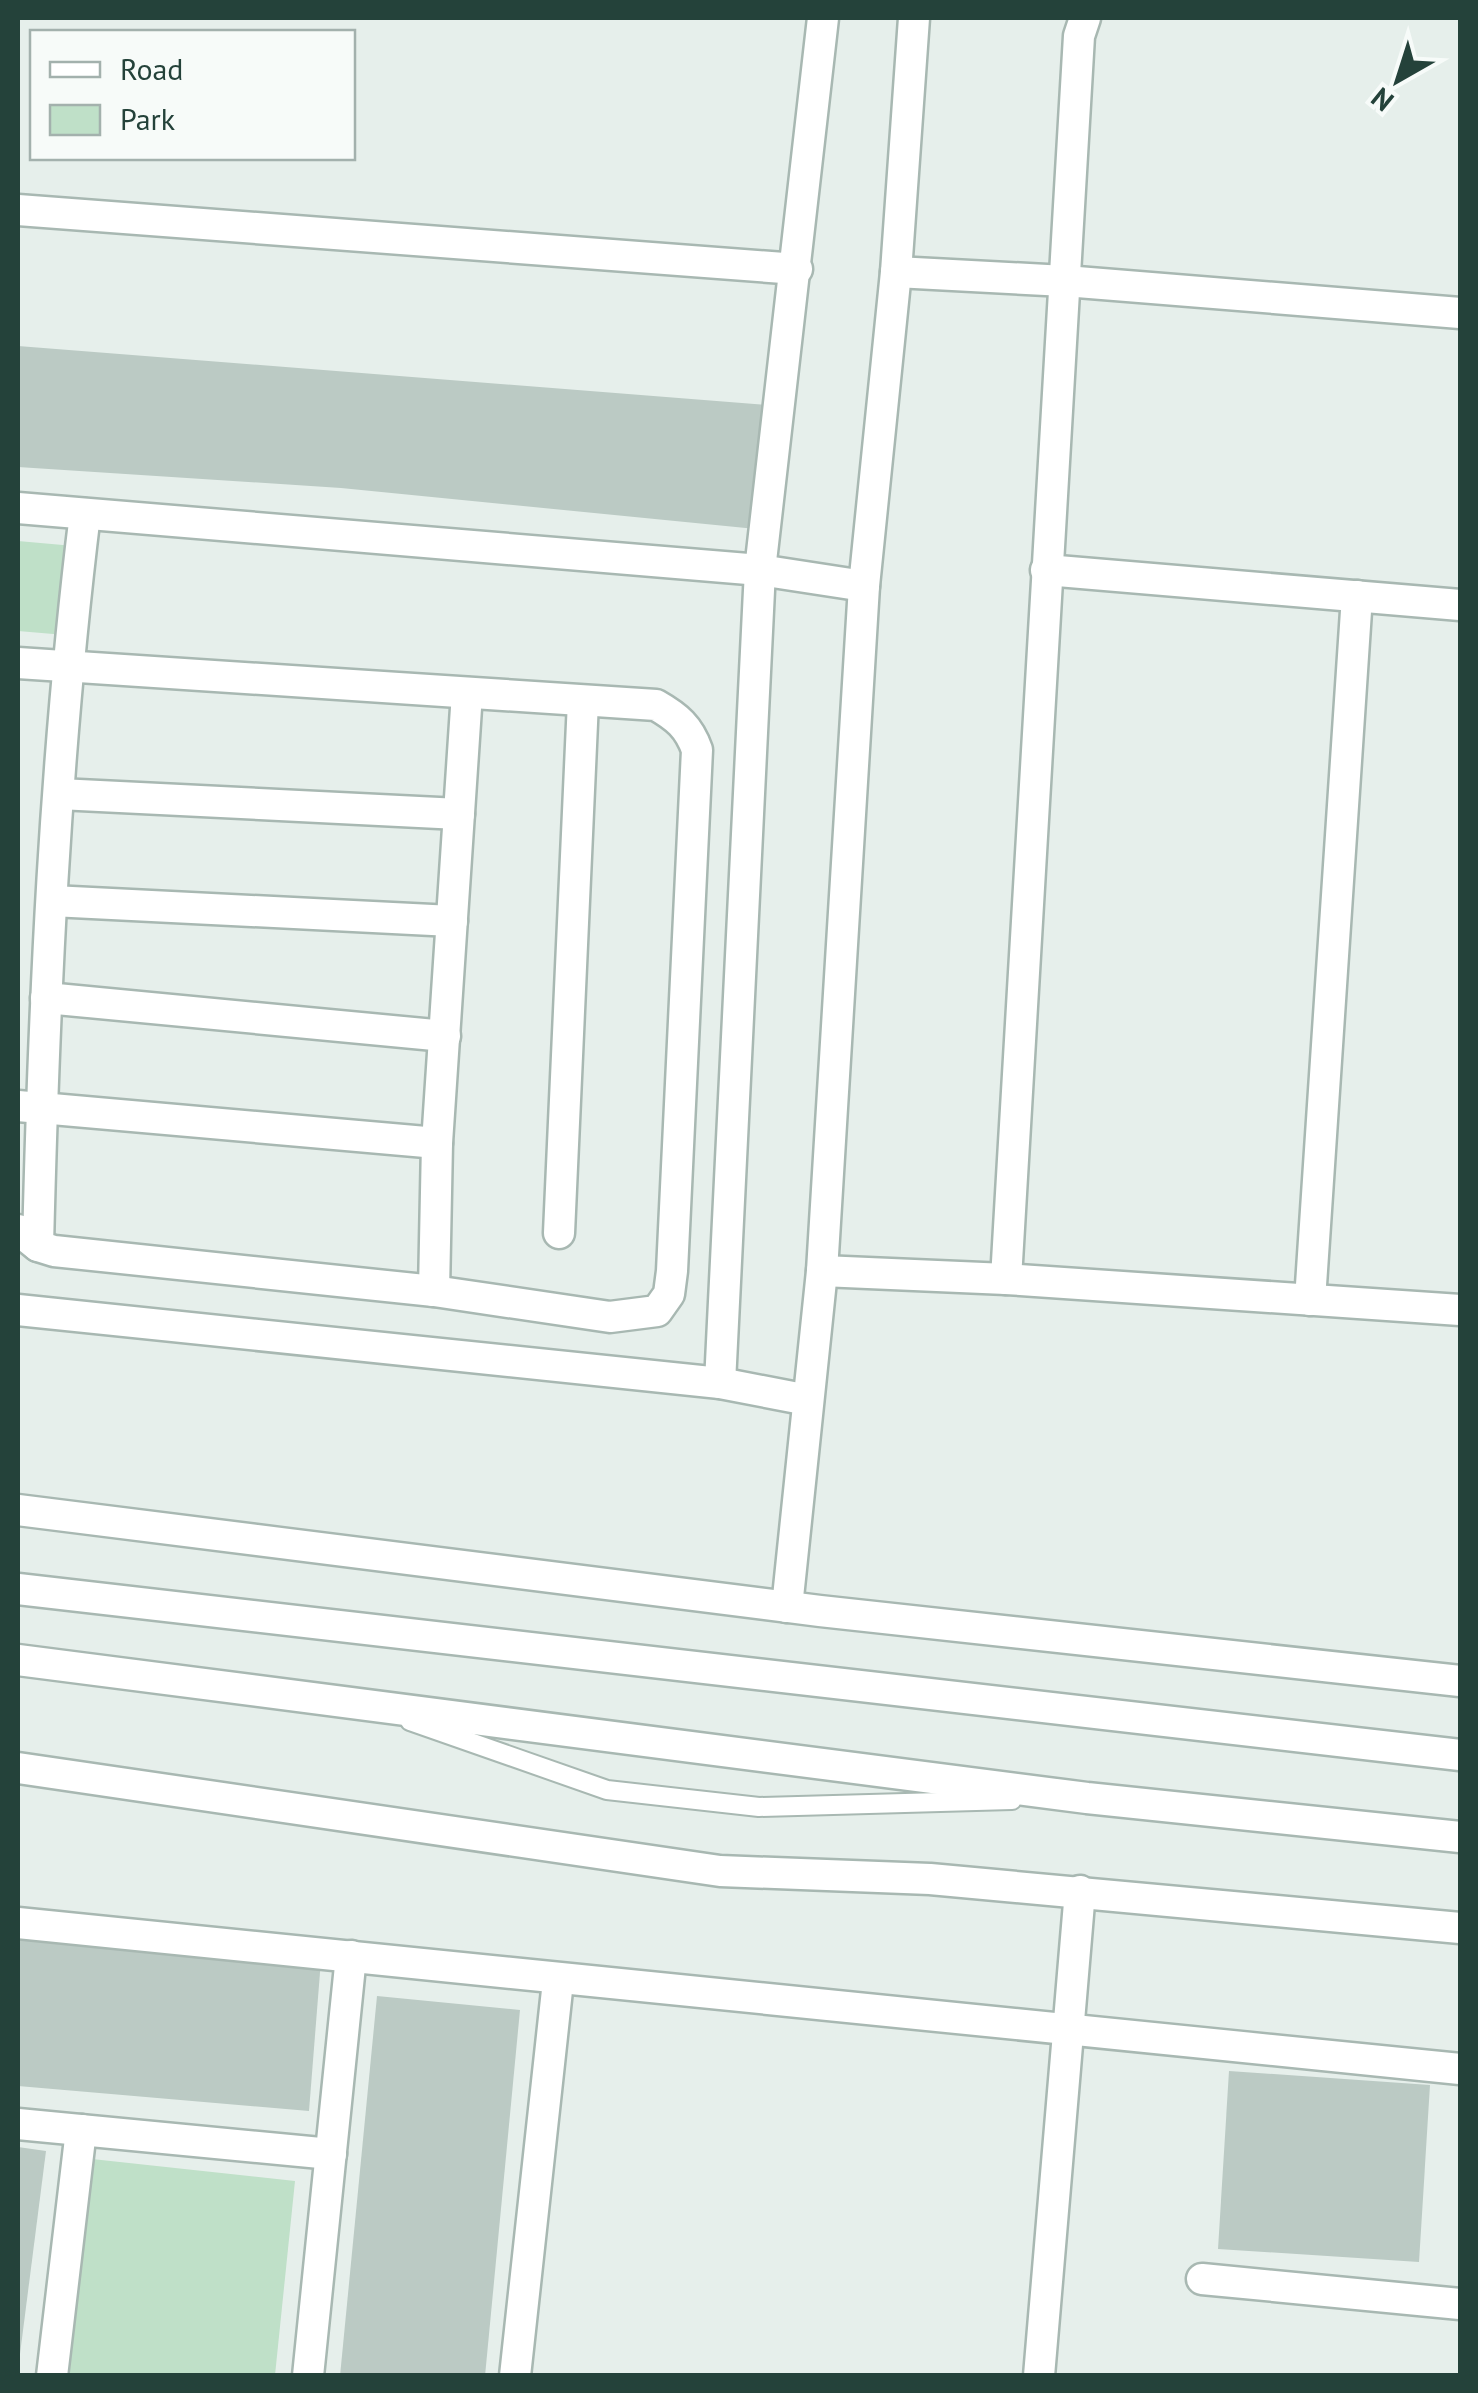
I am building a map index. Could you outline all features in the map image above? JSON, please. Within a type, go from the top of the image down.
[{"type":"street","points":[[720,1383],[760,570],[823,18]]},
{"type":"street","points":[[787,1606],[822,1271],[864,586],[896,272],[914,18]]},
{"type":"street","points":[[1006,1279],[1079,36],[1085,18]]},
{"type":"street","points":[[18,210],[796,269]]},
{"type":"street","points":[[896,272],[1065,280],[1460,313]]},
{"type":"street","points":[[18,508],[760,570],[864,586]]},
{"type":"street","points":[[18,663],[66,666],[467,693],[656,706],[683,724],[697,750],[669,1294],[657,1311],[610,1318],[28,1238],[28,1108],[46,998],[66,666],[85,514]]},
{"type":"street","points":[[1046,570],[1460,604]]},
{"type":"street","points":[[1310,1300],[1356,596]]},
{"type":"street","points":[[434,1291],[437,1144],[467,693]]},
{"type":"street","points":[[558,1233],[583,701]]},
{"type":"street","points":[[59,794],[459,814]]},
{"type":"street","points":[[52,901],[452,920]]},
{"type":"street","points":[[46,998],[444,1036]]},
{"type":"street","points":[[28,1108],[437,1144]]},
{"type":"street","points":[[822,1271],[1006,1279],[1460,1310]]},
{"type":"street","points":[[18,1310],[720,1383],[808,1400]]},
{"type":"street","points":[[18,1510],[787,1606],[1460,1680]]},
{"type":"street","points":[[18,1589],[1460,1756]]},
{"type":"street","points":[[18,1660],[1087,1798],[1460,1838]]},
{"type":"street","points":[[18,1768],[720,1871],[1080,1890],[1460,1928]]},
{"type":"street","points":[[1039,2376],[1080,1890]]},
{"type":"street","points":[[18,1923],[1068,2033],[1460,2069]]},
{"type":"street","points":[[308,2376],[350,1956]]},
{"type":"street","points":[[515,2376],[558,1981]]},
{"type":"street","points":[[18,2124],[330,2154]]},
{"type":"street","points":[[52,2376],[81,2130]]},
{"type":"street","points":[[1202,2279],[1460,2304]]},
{"type":"lane","points":[[348,1700],[607,1790],[759,1807],[1087,1798]]},
{"type":"green space","points":[[18,541],[74,546],[65,635],[18,631]]},
{"type":"green space","points":[[92,2159],[295,2181],[275,2375],[69,2376]]},
{"type":"building","points":[[18,346],[767,405],[756,529],[341,488],[18,467]]},
{"type":"building","points":[[18,1934],[321,1960],[309,2111],[18,2086]]},
{"type":"building","points":[[377,1996],[520,2010],[485,2376],[340,2376]]},
{"type":"building","points":[[1229,2071],[1430,2085],[1419,2262],[1218,2249]]},
{"type":"building","points":[[18,2147],[46,2151],[20,2354],[18,2354]]}]
